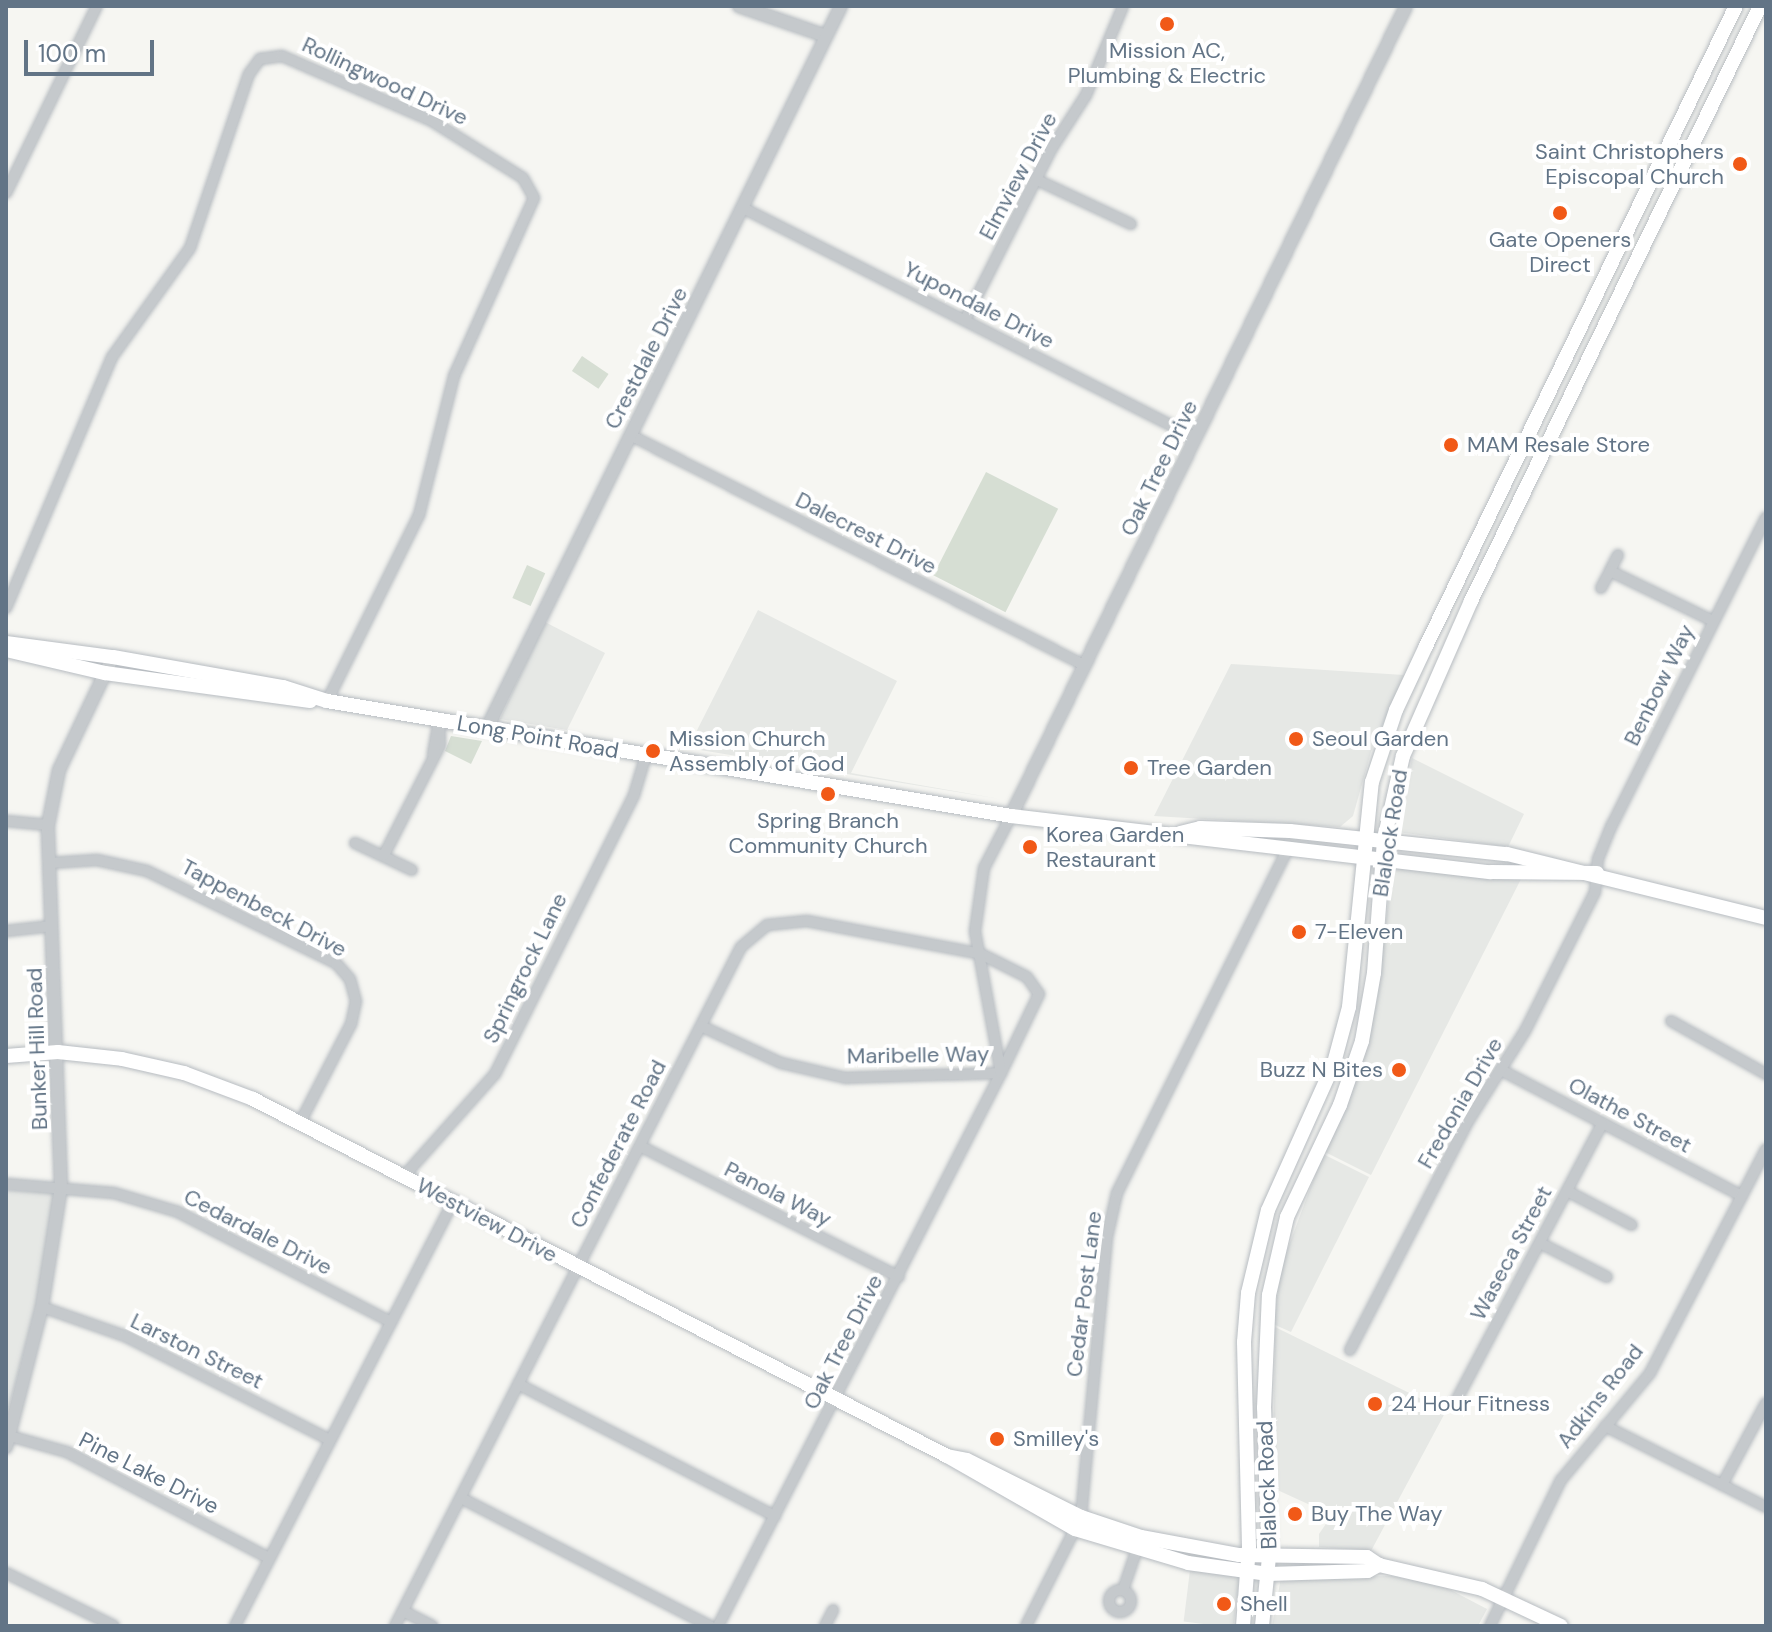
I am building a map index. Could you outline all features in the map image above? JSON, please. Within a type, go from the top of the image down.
[{"type":"main road","name":"Blalock Road","points":[[1243,1626],[1248,1563],[1245,1404],[1248,1293],[1268,1210],[1334,1063],[1349,1007],[1361,858],[1372,782],[1405,691],[1736,6]]},
{"type":"main road","name":"Blalock Road","points":[[1262,1626],[1269,1557],[1264,1408],[1269,1295],[1287,1217],[1352,1074],[1370,1008],[1384,840],[1403,756],[1471,601],[1760,6]]},
{"type":"main road","points":[[1692,95],[1712,105]]},
{"type":"main road","points":[[1630,224],[1650,234]]},
{"type":"main road","points":[[1562,364],[1583,373]]},
{"type":"main road","points":[[1502,489],[1524,494]]},
{"type":"main road","points":[[1452,591],[1471,601]]},
{"type":"main road","name":"Long Point Road","points":[[6,643],[113,657],[283,687],[327,701],[1011,816],[1178,833],[1287,850],[1491,872],[1597,873]]},
{"type":"main road","name":"Long Point Road","points":[[6,650],[105,673],[284,701],[327,701]]},
{"type":"main road","points":[[1405,691],[1425,701]]},
{"type":"main road","name":"Long Point Road","points":[[1178,833],[1200,828],[1364,837],[1507,854],[1597,873],[1766,918]]},
{"type":"main road","points":[[1349,1007],[1370,1008]]},
{"type":"main road","name":"Westview Drive","points":[[6,1056],[58,1052],[122,1059],[184,1073],[300,1123],[836,1400],[947,1456],[967,1460],[1078,1523],[1139,1544],[1248,1563],[1268,1574],[1368,1571],[1379,1565]]},
{"type":"main road","points":[[1302,1132],[1320,1142]]},
{"type":"main road","points":[[1248,1293],[1269,1295]]},
{"type":"main road","points":[[1245,1404],[1264,1408]]},
{"type":"main road","name":"Westview Drive","points":[[1248,1563],[1269,1557],[1367,1557],[1379,1565],[1505,1598],[1561,1626]]},
{"type":"street","points":[[6,193],[97,6]]},
{"type":"street","points":[[739,6],[826,36]]},
{"type":"street","name":"Crestdale Drive","points":[[487,728],[841,6]]},
{"type":"street","name":"Elmview Drive","points":[[965,320],[1035,179],[1086,95],[1123,6]]},
{"type":"street","name":"Oak Tree Drive","points":[[1001,1073],[975,931],[984,868],[1406,6]]},
{"type":"street","name":"Rollingwood Drive","points":[[6,608],[112,357],[190,248],[249,74],[260,59],[282,56],[459,135],[523,178],[534,198],[454,376],[419,515],[327,701]]},
{"type":"street","points":[[1035,179],[1131,224]]},
{"type":"street","name":"Yupondale Drive","points":[[743,208],[1196,438]]},
{"type":"street","name":"Dalecrest Drive","points":[[630,435],[1084,665]]},
{"type":"street","name":"Benbow Way","points":[[1597,873],[1612,825],[1766,517]]},
{"type":"street","points":[[1753,543],[1766,550]]},
{"type":"street","points":[[1601,588],[1618,555]]},
{"type":"street","points":[[1610,571],[1713,621]]},
{"type":"street","name":"Bunker Hill Road","points":[[7,1439],[42,1307],[61,1187],[48,825],[59,770],[113,657]]},
{"type":"street","points":[[384,855],[442,732],[439,720]]},
{"type":"street","name":"Springrock Lane","points":[[404,1176],[495,1074],[634,795],[646,755]]},
{"type":"street","points":[[6,821],[48,825]]},
{"type":"street","points":[[355,843],[412,870]]},
{"type":"street","name":"Cedar Post Lane","points":[[1026,1626],[1078,1523],[1107,1237],[1117,1193],[1287,850]]},
{"type":"street","name":"Tappenbeck Drive","points":[[50,863],[97,860],[147,871],[336,963],[350,979],[356,1001],[351,1024],[300,1123]]},
{"type":"street","name":"Fredonia Drive","points":[[1350,1350],[1467,1123],[1501,1070],[1595,892],[1597,873]]},
{"type":"street","name":"Confederate Road","points":[[395,1626],[741,947],[767,925],[807,921],[981,954]]},
{"type":"street","points":[[6,931],[52,926]]},
{"type":"street","name":"Oak Tree Drive","points":[[718,1626],[899,1277],[1039,994],[1027,977],[981,954]]},
{"type":"street","points":[[1671,1021],[1766,1074]]},
{"type":"street","name":"Maribelle Way","points":[[701,1026],[781,1063],[846,1078],[1001,1073]]},
{"type":"street","name":"Olathe Street","points":[[1501,1070],[1742,1196]]},
{"type":"street","name":"Waseca Street","points":[[1456,1401],[1602,1124]]},
{"type":"street","name":"Panola Way","points":[[640,1146],[899,1277]]},
{"type":"street","name":"Adkins Road","points":[[1490,1626],[1561,1480],[1650,1373],[1766,1149]]},
{"type":"street","name":"Cedardale Drive","points":[[6,1184],[114,1193],[178,1212],[391,1322]]},
{"type":"street","points":[[1567,1191],[1632,1225]]},
{"type":"street","points":[[235,1626],[453,1201]]},
{"type":"street","points":[[1540,1243],[1607,1277]]},
{"type":"street","name":"Larston Street","points":[[42,1307],[125,1336],[330,1440]]},
{"type":"street","points":[[518,1384],[775,1516]]},
{"type":"street","points":[[1722,1485],[1766,1403]]},
{"type":"street","points":[[1605,1426],[1766,1507]]},
{"type":"street","name":"Pine Lake Drive","points":[[7,1439],[67,1452],[269,1558]]},
{"type":"street","points":[[461,1498],[710,1626]]},
{"type":"street","points":[[1123,1590],[1139,1544]]},
{"type":"street","points":[[6,1573],[114,1626]]},
{"type":"street","points":[[825,1626],[833,1610]]},
{"type":"street","points":[[403,1611],[432,1626]]},
{"type":"shaded area","points":[[582,356],[609,374],[598,389],[572,371]]},
{"type":"shaded area","points":[[986,472],[1058,509],[1006,612],[933,575]]},
{"type":"shaded area","points":[[527,565],[545,573],[531,606],[512,598]]},
{"type":"shaded area","points":[[758,610],[897,681],[851,773],[1000,799],[688,748]]},
{"type":"shaded area","points":[[545,622],[605,653],[567,730],[500,719]]},
{"type":"shaded area","points":[[1231,664],[1404,675],[1371,752],[1353,816],[1340,827],[1154,816]]},
{"type":"shaded area","points":[[451,736],[482,741],[471,764],[445,751]]},
{"type":"shaded area","points":[[1412,758],[1524,814],[1508,847],[1398,832]]},
{"type":"shaded area","points":[[1392,868],[1521,879],[1371,1175],[1323,1151],[1359,1073],[1377,1001]]},
{"type":"shaded area","points":[[1323,1154],[1369,1177],[1291,1332],[1273,1324],[1282,1264]]},
{"type":"shaded area","points":[[6,1190],[54,1193],[36,1305],[6,1418]]},
{"type":"shaded area","points":[[1275,1327],[1446,1411],[1371,1551],[1319,1547],[1319,1534],[1332,1515],[1273,1488]]},
{"type":"shaded area","points":[[1190,1570],[1240,1576],[1233,1626],[1184,1622]]},
{"type":"shaded area","points":[[1392,1576],[1443,1586],[1487,1609],[1478,1626],[1272,1626],[1281,1578]]},
{"type":"place","name":"Mission AC, Plumbing & Electric","points":[[1167,24]]},
{"type":"place","name":"Saint Christophers Episcopal Church","points":[[1740,164]]},
{"type":"place","name":"Gate Openers Direct","points":[[1560,213]]},
{"type":"place","name":"MAM Resale Store","points":[[1451,445]]},
{"type":"place","name":"Seoul Garden","points":[[1296,739]]},
{"type":"place","name":"Mission Church Assembly of God","points":[[653,751]]},
{"type":"place","name":"Tree Garden","points":[[1131,768]]},
{"type":"place","name":"Spring Branch Community Church","points":[[828,794]]},
{"type":"place","name":"Korea Garden Restaurant","points":[[1030,847]]},
{"type":"place","name":"7-Eleven","points":[[1299,932]]},
{"type":"place","name":"Buzz N Bites","points":[[1399,1070]]},
{"type":"place","name":"24 Hour Fitness","points":[[1375,1404]]},
{"type":"place","name":"Smilley's","points":[[997,1439]]},
{"type":"place","name":"Buy The Way","points":[[1295,1514]]},
{"type":"place","name":"Shell","points":[[1224,1604]]}]
